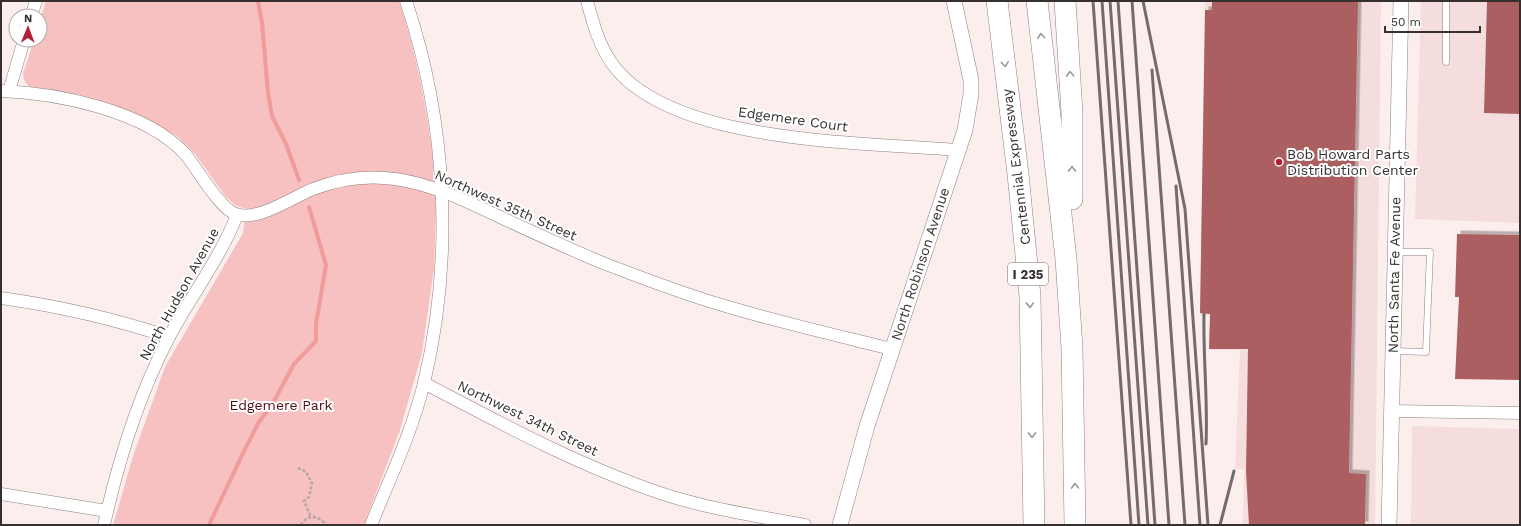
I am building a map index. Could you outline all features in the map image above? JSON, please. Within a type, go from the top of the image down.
[{"type":"highway","name":"Centennial Expressway","points":[[997,1],[1018,174],[1030,296],[1034,525]]},
{"type":"highway","name":"I 235","points":[[1037,1],[1066,259],[1072,348],[1075,525]]},
{"type":"highway","points":[[1064,1],[1072,113],[1072,348]]},
{"type":"street","points":[[371,525],[412,423],[424,383],[438,302],[441,252],[441,191],[435,116],[422,53],[406,1]]},
{"type":"street","name":"Edgemere Court","points":[[587,1],[593,25],[601,45],[613,65],[625,78],[642,91],[684,112],[736,128],[776,135],[958,150]]},
{"type":"street","name":"North Robinson Avenue","points":[[840,525],[857,458],[965,130],[970,109],[971,80],[954,1]]},
{"type":"street","name":"North Santa Fe Avenue","points":[[1389,525],[1394,252],[1401,1]]},
{"type":"street","points":[[21,48],[5,91],[69,99],[87,103],[126,117],[156,132],[180,148],[202,175],[222,204],[237,215]]},
{"type":"street","name":"Northwest 35th Street","points":[[237,215],[248,216],[260,213],[312,189],[352,179],[378,178],[417,183],[441,191],[573,251],[684,293],[722,306],[892,349]]},
{"type":"street","name":"North Hudson Avenue","points":[[104,525],[138,409],[158,359],[169,337],[228,238],[237,215]]},
{"type":"street","points":[[1,298],[35,303],[90,315],[169,337]]},
{"type":"street","name":"Northwest 34th Street","points":[[424,383],[549,449],[620,478],[703,506],[805,525]]},
{"type":"street","points":[[1391,411],[1520,413]]},
{"type":"street","points":[[1,494],[107,511]]},
{"type":"lane","points":[[1446,1],[1446,62]]},
{"type":"lane","points":[[1393,351],[1426,352],[1430,252],[1394,252]]},
{"type":"path","points":[[298,468],[306,472],[312,483],[309,497],[304,501],[311,517]]},
{"type":"path","points":[[301,525],[306,519],[311,517],[317,518],[326,525]]},
{"type":"shaded area","name":"Bob Howard Parts Distribution Center","points":[[1205,1],[1381,1],[1375,525],[1243,525],[1244,469],[1235,469],[1240,350],[1211,350],[1212,315],[1200,315]]},
{"type":"shaded area","points":[[1421,1],[1520,1],[1520,223],[1415,219]]},
{"type":"shaded area","points":[[1412,426],[1520,429],[1520,525],[1411,525]]},
{"type":"green space","name":"Edgemere Park","points":[[46,1],[399,1],[421,82],[434,166],[433,172],[436,209],[434,269],[422,353],[400,430],[364,525],[113,525],[134,453],[165,367],[243,233],[246,209],[235,205],[225,196],[195,154],[177,136],[134,114],[112,105],[67,92],[30,87],[25,82],[23,74],[31,48],[48,48],[48,8],[44,8]]},
{"type":"building","name":"Bob Howard Parts Distribution Center","points":[[1212,1],[1358,1],[1349,473],[1366,474],[1365,525],[1249,525],[1246,471],[1248,349],[1209,349],[1210,314],[1200,313],[1205,10],[1212,10]]},
{"type":"building","points":[[1487,1],[1520,1],[1520,114],[1484,113]]},
{"type":"building","points":[[1457,234],[1520,235],[1520,380],[1455,379],[1459,297],[1455,297]]},
{"type":"waterway","points":[[258,1],[262,23],[268,93],[272,116],[286,144],[299,180]]},
{"type":"waterway","points":[[209,525],[259,422],[273,403],[294,364],[316,341],[316,324],[326,265],[309,207]]},
{"type":"railway","points":[[1093,1],[1131,525]]},
{"type":"railway","points":[[1102,1],[1139,525]]},
{"type":"railway","points":[[1110,1],[1148,525]]},
{"type":"railway","points":[[1118,1],[1155,525]]},
{"type":"railway","points":[[1132,1],[1169,525]]},
{"type":"railway","points":[[1143,1],[1185,209],[1208,525]]},
{"type":"railway","points":[[1152,70],[1185,525]]},
{"type":"railway","points":[[1176,186],[1200,525]]},
{"type":"railway","points":[[1204,314],[1206,444]]},
{"type":"railway","points":[[1220,525],[1234,471]]},
{"type":"place","name":"Bob Howard Parts Distribution Center","points":[[1279,162]]}]
